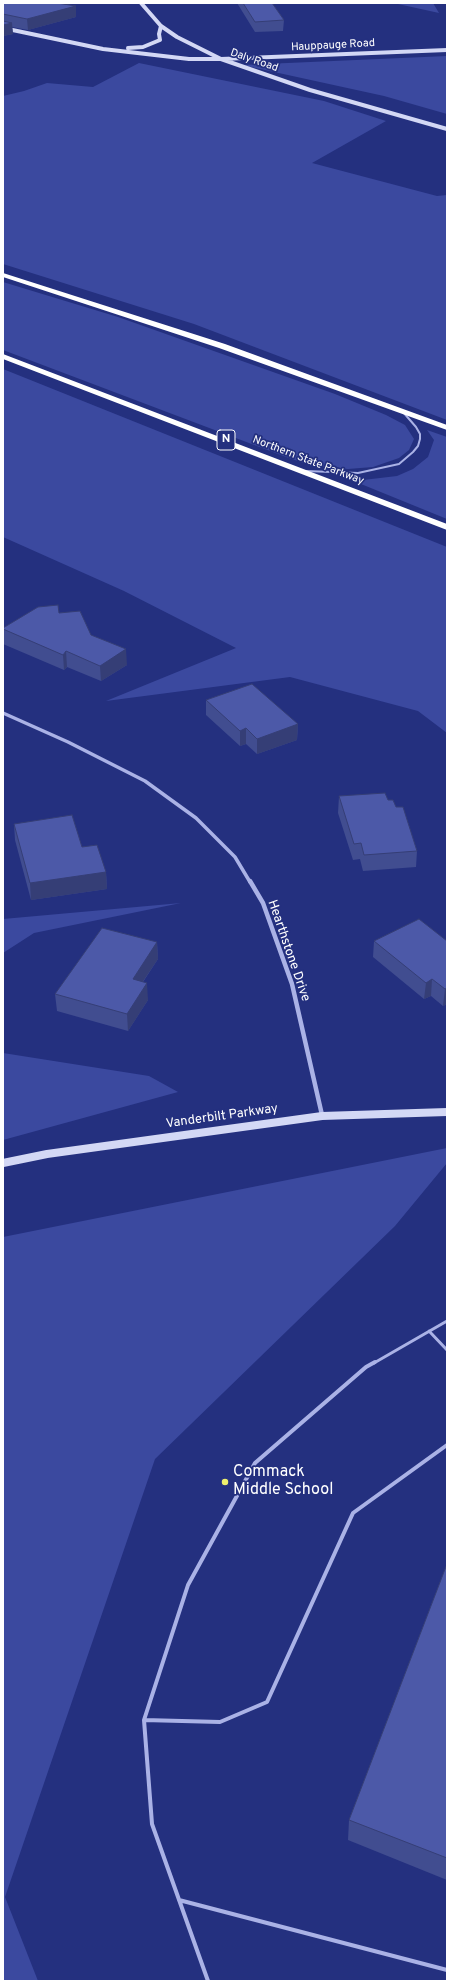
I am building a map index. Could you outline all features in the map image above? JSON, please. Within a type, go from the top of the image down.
[{"type":"highway","points":[[3,275],[193,336],[447,428]]},
{"type":"highway","name":"Northern State Parkway","points":[[3,356],[447,527]]},
{"type":"main road","points":[[141,3],[161,26],[196,48],[221,59]]},
{"type":"main road","points":[[103,49],[143,47],[160,40],[159,34],[161,26]]},
{"type":"main road","name":"Daly Road","points":[[3,28],[103,49],[189,59],[221,59],[310,90],[447,129]]},
{"type":"main road","name":"Hauppauge Road","points":[[221,59],[447,50]]},
{"type":"main road","name":"Vanderbilt Parkway","points":[[3,1163],[47,1154],[322,1116],[447,1112]]},
{"type":"street","name":"Hearthstone Drive","points":[[3,713],[68,742],[145,781],[196,818],[235,857],[263,903],[292,984],[322,1116]]},
{"type":"lane","points":[[300,470],[324,473],[358,473],[387,468],[399,464],[413,452],[420,439],[420,434],[416,427],[402,411]]},
{"type":"lane","points":[[208,1981],[152,1824],[144,1720],[188,1585],[255,1463],[366,1367],[447,1320]]},
{"type":"lane","points":[[429,1331],[447,1350]]},
{"type":"lane","points":[[144,1720],[220,1722],[266,1702],[353,1513],[447,1445]]},
{"type":"lane","points":[[179,1900],[447,1970]]},
{"type":"shaded area","points":[[359,3],[433,3],[439,13],[398,4]]},
{"type":"shaded area","points":[[447,56],[447,114],[384,96],[242,65]]},
{"type":"shaded area","points":[[139,63],[324,101],[386,121],[312,163],[437,196],[447,195],[447,420],[194,324],[3,264],[3,96],[47,83],[93,87]]},
{"type":"shaded area","points":[[3,282],[118,317],[335,394],[386,415],[405,425],[414,439],[409,450],[399,458],[373,467],[348,469],[313,466],[3,350]]},
{"type":"shaded area","points":[[3,369],[447,547],[447,733],[418,711],[290,677],[106,701],[236,648],[124,591],[3,537]]},
{"type":"shaded area","points":[[427,430],[447,437],[447,519],[361,484],[363,480],[397,476],[413,469],[428,457],[434,440]]},
{"type":"shaded area","points":[[181,903],[34,933],[3,953],[3,919]]},
{"type":"shaded area","points":[[3,1053],[149,1076],[178,1092],[3,1140]]},
{"type":"shaded area","points":[[447,1148],[447,1163],[395,1226],[155,1459],[5,1897],[38,1981],[3,1981],[3,1237]]},
{"type":"building","points":[[3,3],[57,3],[76,6],[27,19],[3,14]]},
{"type":"building","points":[[243,3],[272,3],[284,20],[255,22]]},
{"type":"building","points":[[3,21],[12,23],[3,25]]},
{"type":"building","points":[[58,605],[59,613],[80,611],[91,635],[126,649],[100,666],[66,651],[63,655],[3,629],[38,607]]},
{"type":"building","points":[[252,684],[298,724],[257,739],[246,728],[240,731],[206,700]]},
{"type":"building","points":[[385,793],[388,800],[393,800],[396,807],[403,807],[417,851],[364,855],[361,843],[354,844],[339,796]]},
{"type":"building","points":[[72,815],[82,847],[97,845],[106,872],[30,883],[14,824]]},
{"type":"building","points":[[419,919],[447,941],[447,988],[445,989],[432,979],[426,983],[374,941]]},
{"type":"building","points":[[102,928],[157,942],[133,979],[147,983],[127,1014],[55,994]]},
{"type":"building","points":[[447,1564],[447,1858],[349,1820]]},
{"type":"place","name":"Commack Middle School","points":[[225,1482]]}]
